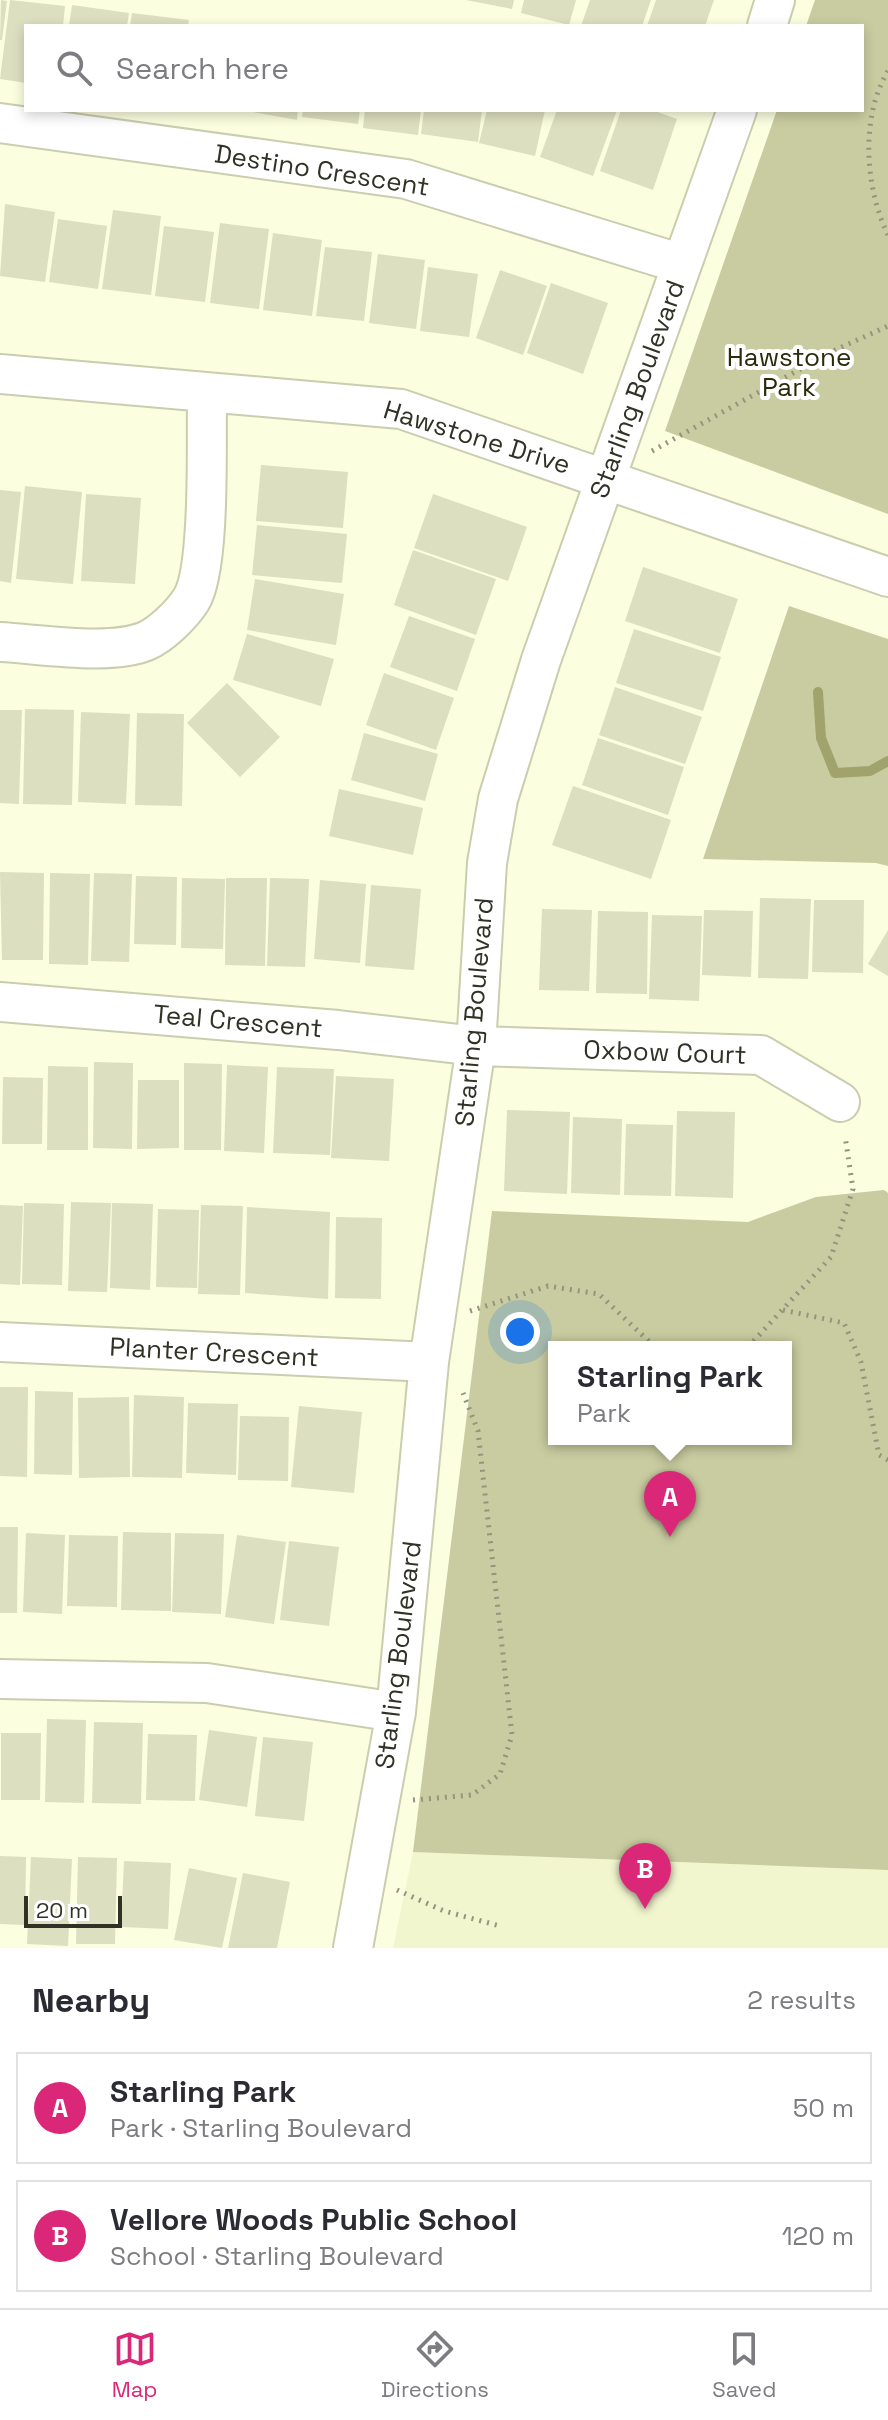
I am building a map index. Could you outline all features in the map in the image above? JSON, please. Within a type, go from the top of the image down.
[{"type":"street","points":[[768,24],[775,0]]},
{"type":"street","name":"Starling Boulevard","points":[[353,1948],[396,1712],[429,1362],[476,1046],[487,863],[498,799],[541,660],[736,112]]},
{"type":"street","name":"Destino Crescent","points":[[0,123],[406,179],[682,264]]},
{"type":"street","name":"Hawstone Drive","points":[[0,374],[401,409],[888,577]]},
{"type":"street","points":[[0,642],[112,647],[147,641],[173,621],[192,598],[203,562],[207,394]]},
{"type":"street","name":"Teal Crescent","points":[[0,1002],[338,1030],[476,1046]]},
{"type":"street","name":"Oxbow Court","points":[[476,1046],[761,1055],[840,1102]]},
{"type":"street","name":"Planter Crescent","points":[[0,1342],[429,1362]]},
{"type":"street","points":[[0,1679],[207,1683],[396,1712]]},
{"type":"path","points":[[888,71],[867,142],[876,210],[888,235]]},
{"type":"path","points":[[605,477],[833,351],[888,326]]},
{"type":"path","points":[[754,1341],[831,1257],[853,1189],[840,1102]]},
{"type":"path","points":[[435,1322],[548,1286],[599,1294],[649,1341]]},
{"type":"path","points":[[782,1310],[844,1323],[861,1362],[879,1455],[888,1460]]},
{"type":"path","points":[[380,1802],[472,1795],[500,1774],[512,1735],[478,1431],[462,1390]]},
{"type":"path","points":[[365,1880],[413,1895],[444,1911],[500,1926]]},
{"type":"shaded area","points":[[413,1852],[888,1870],[888,1948],[393,1948]]},
{"type":"green space","name":"Hawstone Park","points":[[815,0],[888,0],[888,514],[665,431],[776,112],[864,112],[864,24],[807,24]]},
{"type":"green space","points":[[789,606],[888,639],[888,866],[876,863],[703,859]]},
{"type":"green space","points":[[884,1190],[888,1193],[888,1870],[413,1852],[492,1211],[748,1222],[816,1197]]},
{"type":"building","points":[[1,0],[7,1],[0,40]]},
{"type":"building","points":[[10,0],[65,6],[63,24],[24,24],[24,83],[0,79]]},
{"type":"building","points":[[466,0],[514,0],[512,9]]},
{"type":"building","points":[[524,0],[576,0],[569,24],[521,13]]},
{"type":"building","points":[[590,0],[651,0],[643,24],[582,24]]},
{"type":"building","points":[[656,0],[714,0],[706,24],[648,24]]},
{"type":"building","points":[[72,5],[129,13],[127,24],[69,24]]},
{"type":"building","points":[[132,13],[189,20],[188,24],[130,24]]},
{"type":"building","points":[[253,112],[298,112],[297,120]]},
{"type":"building","points":[[303,112],[360,112],[358,124],[302,117]]},
{"type":"building","points":[[365,112],[421,112],[418,135],[363,128]]},
{"type":"building","points":[[424,112],[482,112],[478,142],[421,134]]},
{"type":"building","points":[[487,112],[545,112],[535,156],[479,143]]},
{"type":"building","points":[[556,112],[616,112],[593,176],[540,157]]},
{"type":"building","points":[[620,112],[658,112],[677,119],[653,190],[600,171]]},
{"type":"building","points":[[5,204],[55,212],[45,282],[0,276]]},
{"type":"building","points":[[113,210],[161,216],[151,295],[102,289]]},
{"type":"building","points":[[58,219],[107,226],[98,289],[49,282]]},
{"type":"building","points":[[220,223],[269,229],[259,309],[210,303]]},
{"type":"building","points":[[164,226],[214,232],[205,302],[155,296]]},
{"type":"building","points":[[273,233],[322,240],[312,316],[263,310]]},
{"type":"building","points":[[325,247],[372,252],[364,321],[316,316]]},
{"type":"building","points":[[378,254],[425,260],[416,329],[369,323]]},
{"type":"building","points":[[428,267],[478,274],[469,337],[420,331]]},
{"type":"building","points":[[500,270],[547,286],[523,355],[476,338]]},
{"type":"building","points":[[551,283],[608,303],[583,374],[527,353]]},
{"type":"building","points":[[261,465],[348,472],[343,528],[256,521]]},
{"type":"building","points":[[25,486],[82,492],[73,584],[16,579]]},
{"type":"building","points":[[0,490],[21,492],[11,583],[0,581]]},
{"type":"building","points":[[86,494],[141,498],[135,584],[81,581]]},
{"type":"building","points":[[433,494],[527,527],[508,581],[414,548]]},
{"type":"building","points":[[257,525],[347,534],[342,583],[252,575]]},
{"type":"building","points":[[413,550],[496,579],[476,635],[394,605]]},
{"type":"building","points":[[643,567],[738,599],[720,653],[625,621]]},
{"type":"building","points":[[255,579],[344,594],[336,645],[247,630]]},
{"type":"building","points":[[409,616],[475,639],[457,691],[390,667]]},
{"type":"building","points":[[634,629],[721,657],[703,711],[616,683]]},
{"type":"building","points":[[247,634],[334,659],[321,706],[233,680]]},
{"type":"building","points":[[384,673],[454,698],[436,750],[366,725]]},
{"type":"building","points":[[227,683],[280,737],[240,777],[187,723]]},
{"type":"building","points":[[615,687],[702,717],[685,764],[599,735]]},
{"type":"building","points":[[25,709],[74,710],[72,805],[23,804]]},
{"type":"building","points":[[0,710],[22,710],[19,804],[0,803]]},
{"type":"building","points":[[81,712],[130,714],[126,804],[78,802]]},
{"type":"building","points":[[137,713],[184,714],[182,806],[135,805]]},
{"type":"building","points":[[364,733],[438,754],[425,801],[351,780]]},
{"type":"building","points":[[598,738],[684,767],[668,815],[582,785]]},
{"type":"building","points":[[573,786],[671,820],[651,879],[552,845]]},
{"type":"building","points":[[339,789],[423,808],[413,855],[329,836]]},
{"type":"building","points":[[0,872],[44,873],[43,960],[2,960]]},
{"type":"building","points":[[50,873],[90,874],[88,965],[49,964]]},
{"type":"building","points":[[94,873],[132,874],[129,962],[91,961]]},
{"type":"building","points":[[136,876],[177,877],[176,945],[134,944]]},
{"type":"building","points":[[182,878],[225,879],[223,949],[181,948]]},
{"type":"building","points":[[226,878],[267,878],[265,966],[225,965]]},
{"type":"building","points":[[270,878],[309,879],[305,967],[267,966]]},
{"type":"building","points":[[320,880],[366,884],[360,963],[314,959]]},
{"type":"building","points":[[371,885],[421,889],[414,970],[365,966]]},
{"type":"building","points":[[760,898],[811,899],[808,979],[758,978]]},
{"type":"building","points":[[814,900],[864,900],[863,973],[812,972]]},
{"type":"building","points":[[542,909],[592,910],[589,991],[539,990]]},
{"type":"building","points":[[704,910],[753,911],[751,977],[702,975]]},
{"type":"building","points":[[598,911],[648,912],[647,994],[596,993]]},
{"type":"building","points":[[652,915],[702,916],[699,1001],[649,999]]},
{"type":"building","points":[[888,930],[888,976],[868,964]]},
{"type":"building","points":[[94,1062],[133,1063],[132,1149],[93,1148]]},
{"type":"building","points":[[184,1063],[222,1064],[221,1150],[184,1150]]},
{"type":"building","points":[[227,1065],[268,1067],[264,1153],[224,1151]]},
{"type":"building","points":[[48,1066],[88,1067],[88,1150],[47,1150]]},
{"type":"building","points":[[277,1067],[334,1069],[330,1155],[273,1153]]},
{"type":"building","points":[[336,1076],[394,1079],[389,1161],[331,1158]]},
{"type":"building","points":[[3,1077],[43,1078],[42,1144],[2,1144]]},
{"type":"building","points":[[138,1080],[179,1080],[179,1148],[137,1149]]},
{"type":"building","points":[[507,1110],[570,1112],[567,1194],[504,1191]]},
{"type":"building","points":[[677,1111],[735,1112],[733,1198],[675,1196]]},
{"type":"building","points":[[573,1117],[622,1119],[620,1195],[571,1193]]},
{"type":"building","points":[[626,1124],[673,1125],[671,1196],[624,1195]]},
{"type":"building","points":[[71,1202],[111,1203],[107,1292],[68,1291]]},
{"type":"building","points":[[24,1203],[64,1204],[62,1285],[22,1284]]},
{"type":"building","points":[[112,1203],[153,1204],[150,1290],[110,1288]]},
{"type":"building","points":[[0,1205],[23,1206],[20,1285],[0,1284]]},
{"type":"building","points":[[201,1205],[243,1206],[240,1295],[198,1294]]},
{"type":"building","points":[[247,1207],[330,1212],[328,1299],[245,1293]]},
{"type":"building","points":[[158,1209],[199,1210],[197,1288],[156,1287]]},
{"type":"building","points":[[336,1217],[382,1218],[381,1299],[335,1298]]},
{"type":"building","points":[[0,1387],[28,1387],[27,1477],[0,1476]]},
{"type":"building","points":[[35,1391],[73,1392],[72,1475],[34,1474]]},
{"type":"building","points":[[134,1395],[184,1397],[182,1478],[132,1477]]},
{"type":"building","points":[[129,1397],[130,1477],[79,1478],[78,1398]]},
{"type":"building","points":[[188,1403],[238,1404],[236,1475],[186,1473]]},
{"type":"building","points":[[299,1406],[362,1412],[354,1493],[291,1487]]},
{"type":"building","points":[[240,1416],[289,1417],[288,1481],[238,1480]]},
{"type":"building","points":[[0,1527],[18,1527],[17,1613],[0,1613]]},
{"type":"building","points":[[123,1532],[171,1533],[171,1611],[121,1610]]},
{"type":"building","points":[[26,1533],[65,1535],[62,1614],[23,1612]]},
{"type":"building","points":[[175,1533],[224,1534],[221,1614],[172,1612]]},
{"type":"building","points":[[69,1535],[118,1536],[117,1607],[67,1606]]},
{"type":"building","points":[[237,1535],[286,1542],[274,1624],[225,1617]]},
{"type":"building","points":[[289,1541],[339,1547],[329,1626],[280,1620]]},
{"type":"building","points":[[47,1719],[86,1720],[84,1803],[45,1802]]},
{"type":"building","points":[[94,1722],[143,1723],[141,1804],[92,1803]]},
{"type":"building","points":[[209,1730],[257,1737],[247,1807],[199,1800]]},
{"type":"building","points":[[1,1733],[41,1733],[40,1800],[1,1800]]},
{"type":"building","points":[[148,1734],[197,1735],[195,1801],[146,1800]]},
{"type":"building","points":[[263,1737],[313,1742],[304,1821],[255,1816]]},
{"type":"building","points":[[0,1856],[26,1857],[25,1925],[0,1924]]},
{"type":"building","points":[[31,1857],[72,1859],[68,1946],[27,1944]]},
{"type":"building","points":[[78,1857],[117,1858],[115,1944],[76,1944]]},
{"type":"building","points":[[124,1861],[171,1863],[168,1929],[121,1927]]},
{"type":"building","points":[[189,1868],[237,1878],[222,1948],[174,1940]]},
{"type":"building","points":[[243,1873],[290,1882],[277,1948],[228,1948]]},
{"type":"waterway","points":[[818,692],[821,738],[835,773],[870,771],[888,761]]},
{"type":"place","name":"Starling Park","points":[[670,1537]]},
{"type":"place","name":"Vellore Woods Public School","points":[[645,1909]]}]
